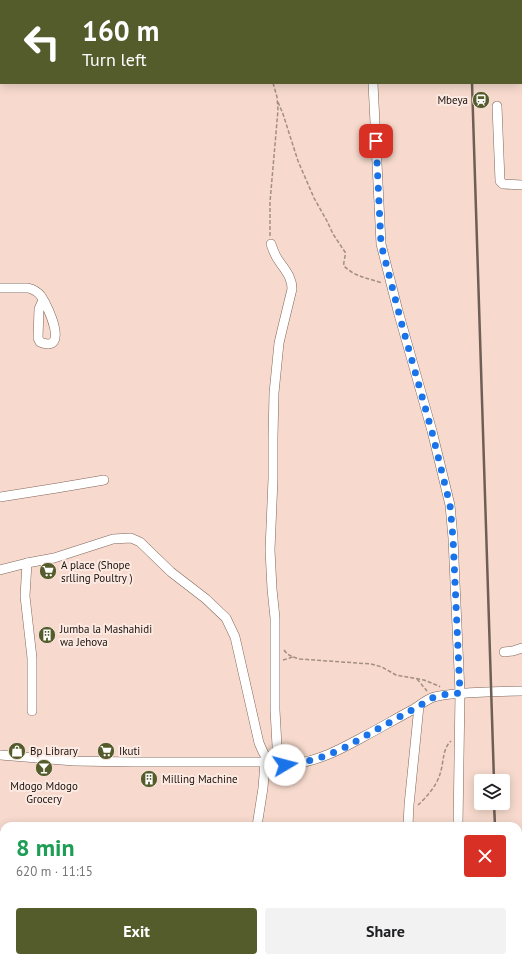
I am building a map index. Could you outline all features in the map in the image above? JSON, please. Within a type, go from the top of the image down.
[{"type":"street","points":[[373,84],[381,244],[432,432],[450,505],[453,538],[461,714],[458,822]]},
{"type":"street","points":[[497,106],[500,181],[503,184],[522,185]]},
{"type":"street","points":[[258,822],[263,788],[272,763],[275,710],[275,618],[270,550],[274,394],[279,343],[292,284],[271,244]]},
{"type":"street","points":[[0,288],[28,288],[38,293],[43,300]]},
{"type":"street","points":[[0,497],[104,480]]},
{"type":"street","points":[[0,570],[54,558],[113,539],[131,538],[140,542],[171,572],[206,599],[226,618],[235,637],[259,743],[264,755],[272,763]]},
{"type":"street","points":[[27,563],[24,596],[32,658],[32,711]]},
{"type":"street","points":[[504,652],[519,650],[522,648]]},
{"type":"street","points":[[0,756],[74,761],[272,763],[285,765],[301,763],[342,749],[432,698],[447,694],[522,691]]},
{"type":"street","points":[[408,822],[419,706]]},
{"type":"path","points":[[273,84],[298,161],[314,198],[333,234],[345,252],[344,266],[359,276],[388,286],[393,291]]},
{"type":"path","points":[[271,244],[270,202],[278,102]]},
{"type":"path","points":[[275,638],[285,652],[293,657],[300,659],[371,664],[382,667],[396,674],[424,680],[439,686],[447,694]]},
{"type":"path","points":[[417,679],[432,698]]},
{"type":"path","points":[[408,811],[419,804],[435,785],[441,772],[447,746],[449,742],[460,733]]},
{"type":"railway","points":[[472,84],[494,774]]},
{"type":"railway","points":[[494,810],[495,822]]},
{"type":"place","name":"Mbeya","points":[[481,100]]},
{"type":"place","name":"A place (Shope srlling Poultry )","points":[[48,571]]},
{"type":"place","name":"Jumba la Mashahidi wa Jehova","points":[[47,635]]},
{"type":"place","name":"Bp Library","points":[[17,751]]},
{"type":"place","name":"Ikuti","points":[[106,751]]},
{"type":"place","name":"Mdogo Mdogo Grocery","points":[[44,768]]},
{"type":"place","name":"Milling Machine","points":[[149,779]]},
{"type":"route","points":[[285,765],[312,760],[342,749],[432,698],[447,694],[460,693],[453,538],[450,505],[432,432],[381,244],[376,141]]}]
